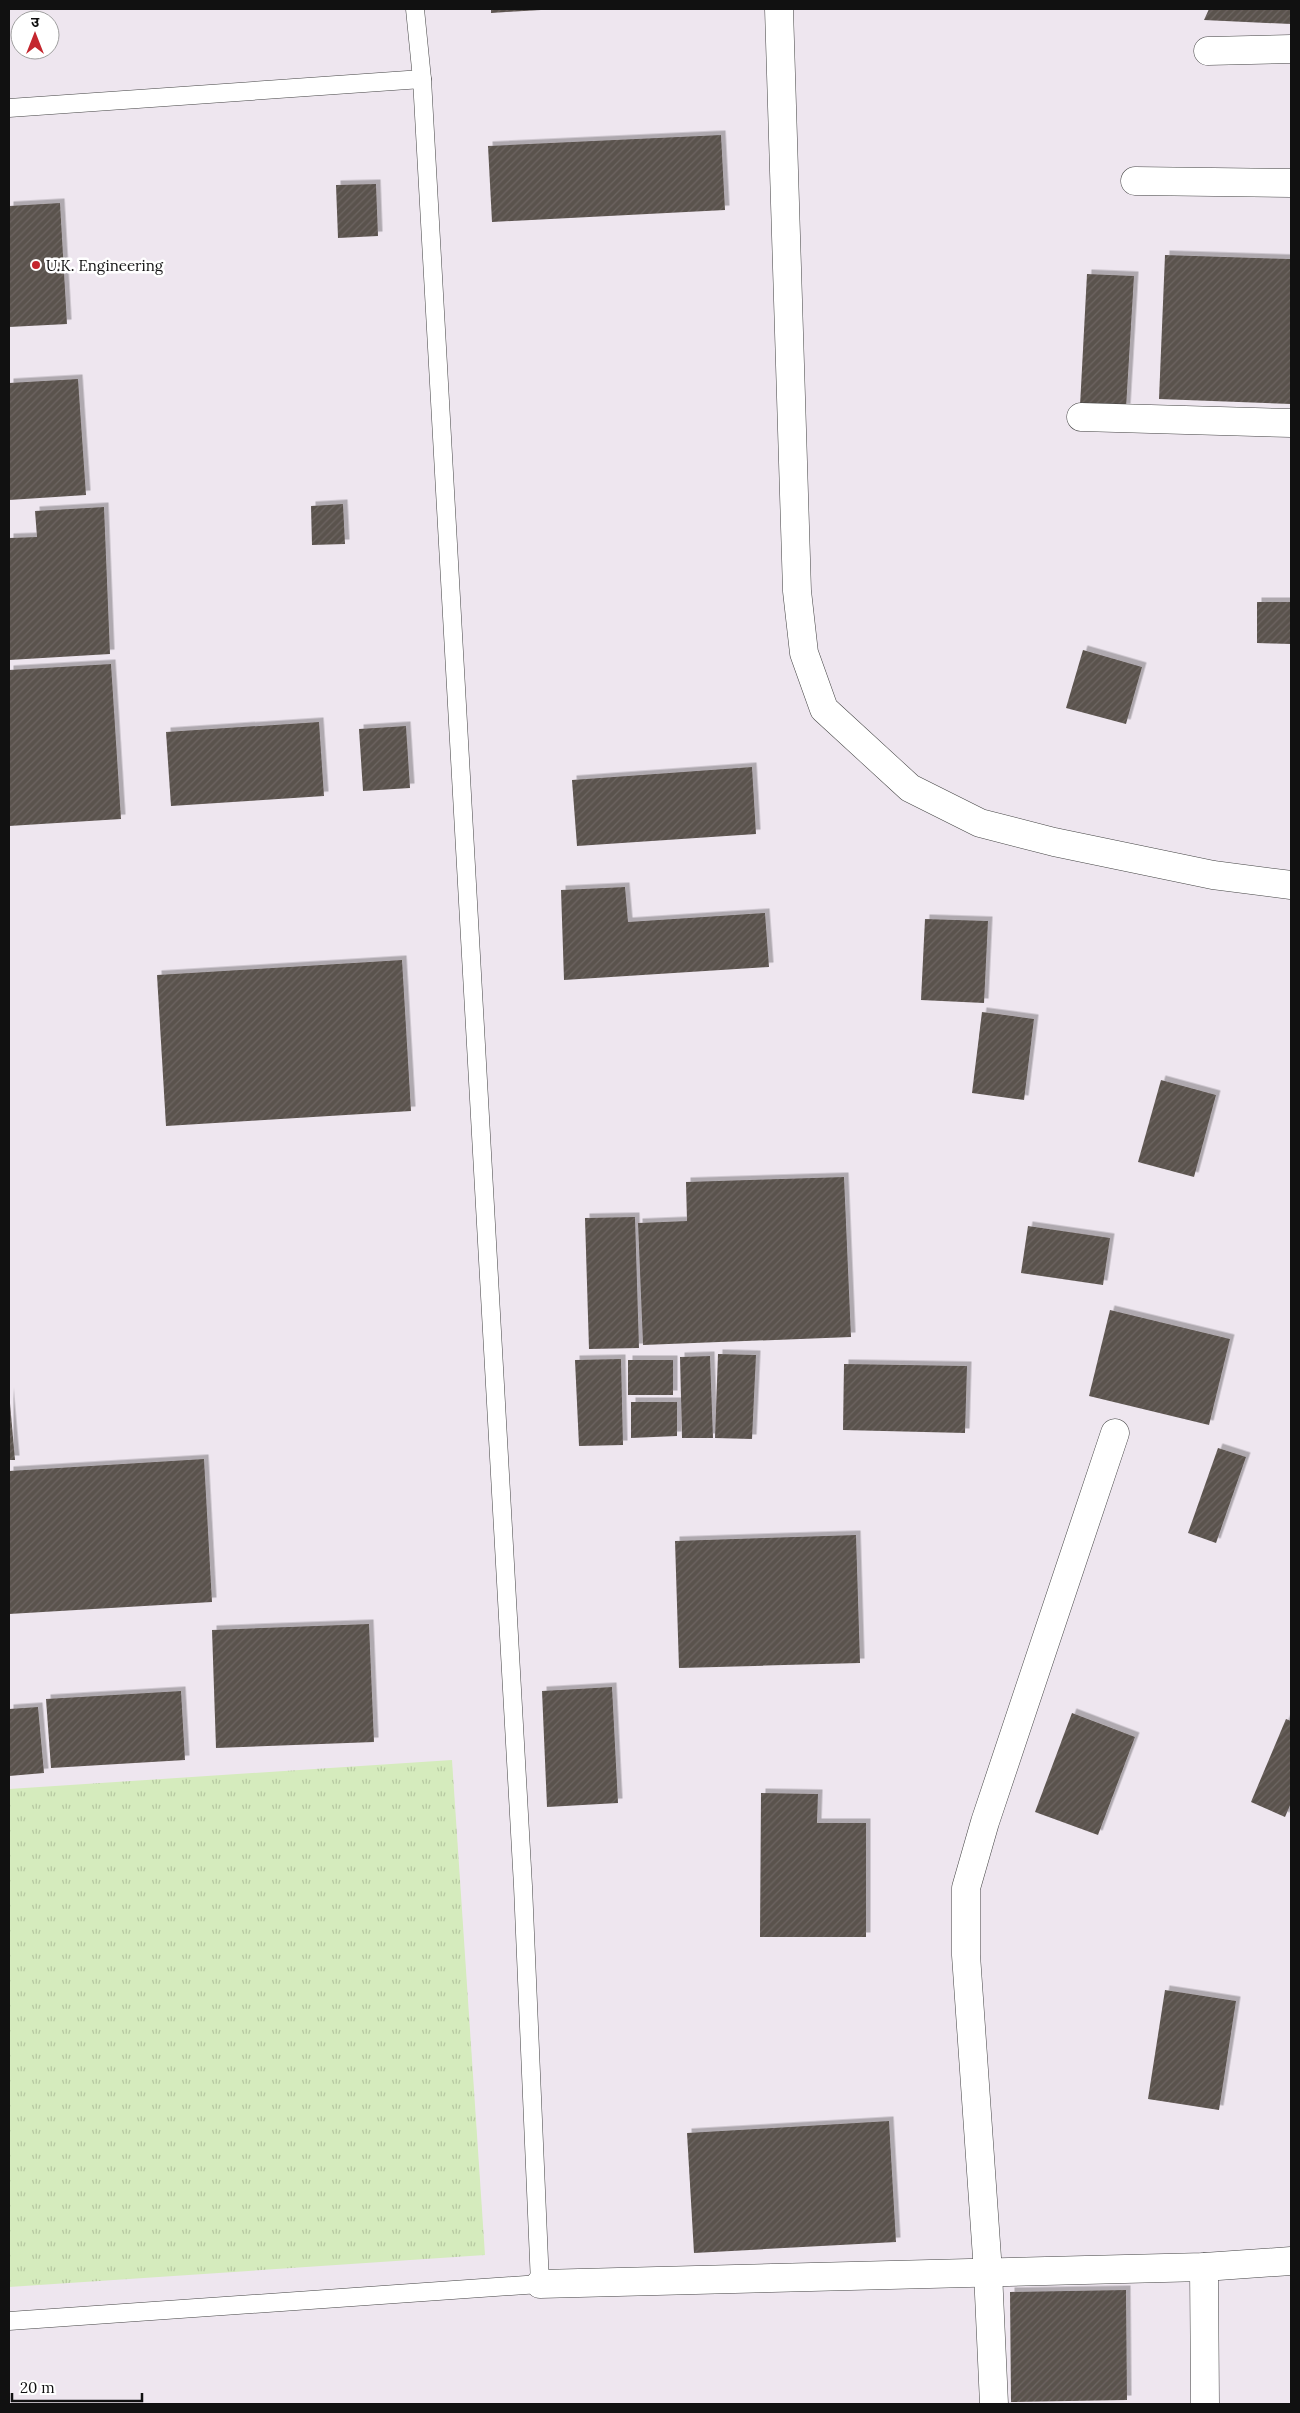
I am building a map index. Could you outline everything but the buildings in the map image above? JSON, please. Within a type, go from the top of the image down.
[{"type":"street","points":[[779,9],[797,591],[804,653],[824,709],[910,788],[980,823],[1054,842],[1213,875],[1291,885]]},
{"type":"street","points":[[1208,51],[1291,49]]},
{"type":"street","points":[[1135,181],[1291,183]]},
{"type":"street","points":[[1081,417],[1291,423]]},
{"type":"street","points":[[994,2404],[988,2272],[966,1955],[966,1888],[985,1822],[1115,1433]]},
{"type":"street","points":[[540,2284],[1204,2267],[1291,2261]]},
{"type":"street","points":[[1204,2267],[1205,2404]]},
{"type":"lane","points":[[9,2321],[540,2284],[523,1886],[422,79],[414,9]]},
{"type":"lane","points":[[9,108],[422,79]]},
{"type":"shaded area","points":[[9,9],[1291,9],[1291,2404],[9,2404]]},
{"type":"green space","points":[[452,1760],[485,2255],[9,2287],[9,1789]]},
{"type":"place","name":"U.K. Engineering","points":[[36,265]]}]
